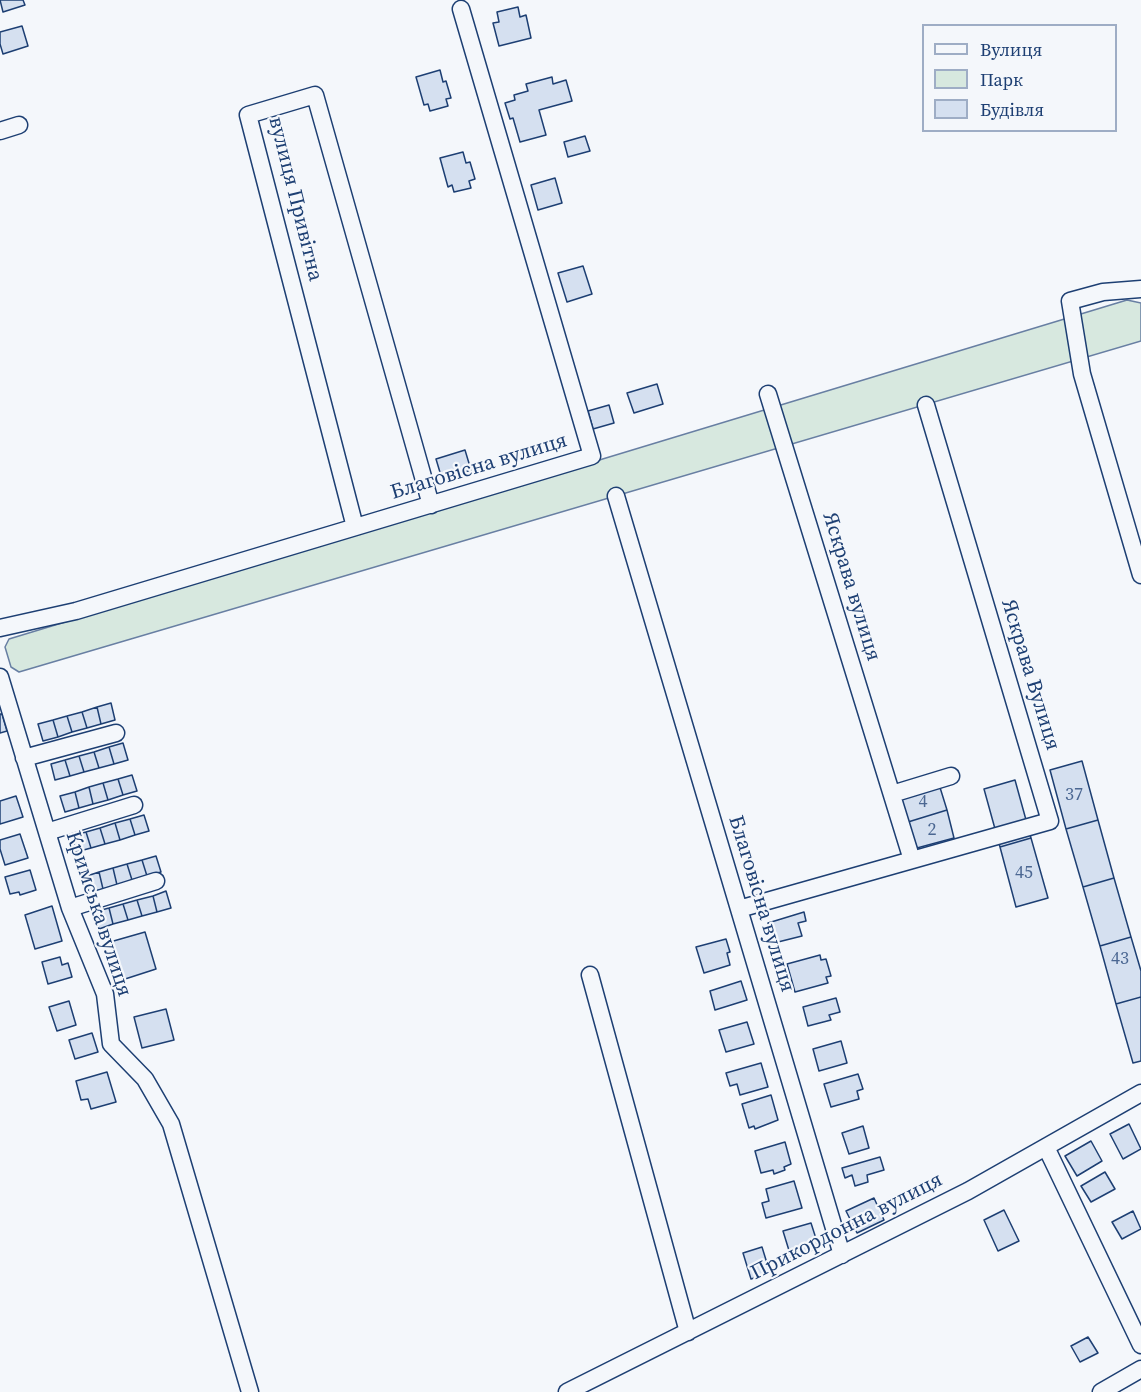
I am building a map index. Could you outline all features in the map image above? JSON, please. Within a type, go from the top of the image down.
[{"type":"street","name":"Благовісна вулиця","points":[[0,628],[76,611],[592,456],[461,9]]},
{"type":"street","name":"вулиця Привітна","points":[[355,527],[248,115],[315,95],[431,505]]},
{"type":"street","points":[[0,131],[19,125]]},
{"type":"street","points":[[1141,289],[1103,292],[1070,301],[1082,374],[1141,575]]},
{"type":"street","name":"Яскрава вулиця","points":[[768,394],[912,860]]},
{"type":"street","name":"Яскрава Вулиця","points":[[912,860],[1050,821],[926,405]]},
{"type":"street","name":"Благовісна вулиця","points":[[616,496],[842,1255]]},
{"type":"street","name":"Кримська вулиця","points":[[0,677],[70,908],[105,994],[111,1044],[145,1079],[171,1124],[250,1392]]},
{"type":"street","points":[[24,758],[116,733]]},
{"type":"street","points":[[891,794],[951,776]]},
{"type":"street","points":[[47,831],[134,805]]},
{"type":"street","points":[[739,909],[912,860]]},
{"type":"street","points":[[70,908],[156,882]]},
{"type":"street","points":[[590,975],[688,1332]]},
{"type":"street","name":"Прикордонна вулиця","points":[[567,1392],[968,1191],[1141,1093]]},
{"type":"street","points":[[1046,1147],[1141,1345]]},
{"type":"street","points":[[1101,1392],[1141,1369]]},
{"type":"green space","points":[[1127,300],[1141,303],[1141,341],[19,672],[11,667],[5,647],[9,639]]},
{"type":"building","points":[[0,0],[23,0],[25,5],[3,12]]},
{"type":"building","points":[[518,7],[520,17],[526,15],[531,38],[499,46],[493,23],[499,22],[497,12]]},
{"type":"building","points":[[22,26],[28,46],[3,54],[0,32]]},
{"type":"building","points":[[440,70],[451,98],[446,99],[448,106],[430,111],[428,104],[424,105],[416,77]]},
{"type":"building","points":[[552,77],[553,84],[566,80],[572,101],[539,110],[546,135],[520,142],[513,118],[510,119],[505,103],[515,100],[514,95],[528,91],[526,84]]},
{"type":"building","points":[[585,136],[590,151],[568,157],[564,142]]},
{"type":"building","points":[[463,152],[466,163],[470,162],[475,179],[469,181],[471,188],[454,192],[452,185],[448,187],[440,158]]},
{"type":"building","points":[[555,178],[562,203],[538,210],[531,185]]},
{"type":"building","points":[[583,266],[592,294],[567,302],[558,273]]},
{"type":"building","points":[[657,384],[663,404],[634,413],[627,393]]},
{"type":"building","points":[[609,405],[614,423],[593,429],[588,411]]},
{"type":"building","points":[[465,450],[471,470],[442,479],[436,459]]},
{"type":"building","points":[[111,703],[115,720],[101,724],[97,707]]},
{"type":"building","points":[[97,707],[101,724],[87,728],[82,712]]},
{"type":"building","points":[[82,712],[87,728],[72,732],[67,716]]},
{"type":"building","points":[[0,714],[2,714],[7,731],[0,733]]},
{"type":"building","points":[[67,716],[72,732],[58,737],[53,720]]},
{"type":"building","points":[[53,720],[58,737],[43,741],[38,724]]},
{"type":"building","points":[[123,743],[128,760],[114,764],[109,747]]},
{"type":"building","points":[[109,747],[114,764],[99,768],[94,752]]},
{"type":"building","points":[[94,752],[99,768],[84,772],[79,756]]},
{"type":"building","points":[[79,756],[84,772],[70,776],[65,760]]},
{"type":"building","points":[[65,760],[70,776],[55,780],[51,764]]},
{"type":"building","points":[[1082,761],[1098,820],[1066,829],[1050,770]]},
{"type":"building","points":[[132,775],[137,791],[123,795],[118,779]]},
{"type":"building","points":[[118,779],[123,795],[108,800],[103,783]]},
{"type":"building","points":[[1015,780],[1031,838],[1000,847],[984,789]]},
{"type":"building","points":[[938,781],[947,810],[908,822],[900,793]]},
{"type":"building","points":[[103,783],[108,800],[93,804],[89,787]]},
{"type":"building","points":[[89,787],[93,804],[79,808],[75,792]]},
{"type":"building","points":[[75,792],[79,808],[65,812],[60,796]]},
{"type":"building","points":[[16,796],[23,817],[0,824],[0,801]]},
{"type":"building","points":[[947,810],[954,838],[917,848],[908,822]]},
{"type":"building","points":[[144,815],[149,831],[135,835],[130,819]]},
{"type":"building","points":[[130,819],[135,835],[120,840],[115,823]]},
{"type":"building","points":[[1098,820],[1114,878],[1083,887],[1066,829]]},
{"type":"building","points":[[115,823],[120,840],[105,844],[100,828]]},
{"type":"building","points":[[100,828],[105,844],[91,848],[86,832]]},
{"type":"building","points":[[86,832],[91,848],[76,852],[72,836]]},
{"type":"building","points":[[20,834],[28,858],[5,865],[0,840]]},
{"type":"building","points":[[1031,838],[1048,898],[1016,907],[1000,847]]},
{"type":"building","points":[[156,856],[161,872],[147,876],[142,860]]},
{"type":"building","points":[[142,860],[147,876],[132,880],[127,864]]},
{"type":"building","points":[[127,864],[132,880],[117,885],[113,868]]},
{"type":"building","points":[[113,868],[117,885],[103,889],[99,872]]},
{"type":"building","points":[[30,870],[36,890],[20,895],[19,892],[10,894],[5,877]]},
{"type":"building","points":[[99,872],[103,889],[89,893],[84,877]]},
{"type":"building","points":[[1114,878],[1131,937],[1100,946],[1083,887]]},
{"type":"building","points":[[166,891],[171,908],[157,912],[153,896]]},
{"type":"building","points":[[153,896],[157,912],[142,916],[137,900]]},
{"type":"building","points":[[137,900],[142,916],[128,920],[123,904]]},
{"type":"building","points":[[123,904],[128,920],[113,924],[109,908]]},
{"type":"building","points":[[52,906],[62,941],[35,949],[25,915]]},
{"type":"building","points":[[109,908],[113,924],[99,929],[94,912]]},
{"type":"building","points":[[804,912],[806,921],[798,923],[802,936],[774,943],[768,923]]},
{"type":"building","points":[[145,932],[156,969],[122,980],[110,942]]},
{"type":"building","points":[[1131,937],[1141,971],[1141,997],[1116,1004],[1100,946]]},
{"type":"building","points":[[726,939],[730,952],[727,953],[730,965],[704,973],[696,947]]},
{"type":"building","points":[[820,955],[821,960],[826,959],[831,976],[826,977],[828,983],[795,992],[787,964]]},
{"type":"building","points":[[60,957],[62,965],[68,963],[72,977],[48,984],[42,962]]},
{"type":"building","points":[[741,981],[747,1000],[715,1010],[710,991]]},
{"type":"building","points":[[1141,997],[1141,1061],[1133,1063],[1116,1004]]},
{"type":"building","points":[[836,998],[840,1012],[829,1015],[831,1020],[808,1026],[803,1007]]},
{"type":"building","points":[[69,1001],[76,1025],[57,1031],[49,1007]]},
{"type":"building","points":[[166,1009],[174,1040],[142,1048],[134,1017]]},
{"type":"building","points":[[747,1022],[754,1044],[726,1052],[719,1030]]},
{"type":"building","points":[[92,1033],[98,1052],[75,1059],[69,1040]]},
{"type":"building","points":[[841,1041],[847,1063],[819,1071],[813,1049]]},
{"type":"building","points":[[761,1063],[768,1087],[740,1095],[737,1084],[730,1086],[726,1073]]},
{"type":"building","points":[[107,1072],[116,1102],[91,1109],[88,1099],[81,1100],[76,1081]]},
{"type":"building","points":[[858,1074],[863,1089],[857,1091],[859,1099],[831,1107],[824,1084]]},
{"type":"building","points":[[771,1095],[778,1120],[755,1129],[754,1126],[749,1128],[742,1104]]},
{"type":"building","points":[[1129,1124],[1141,1149],[1123,1159],[1110,1134]]},
{"type":"building","points":[[863,1126],[869,1148],[849,1154],[842,1133]]},
{"type":"building","points":[[1091,1141],[1102,1161],[1077,1176],[1065,1156]]},
{"type":"building","points":[[785,1142],[791,1164],[784,1167],[785,1170],[774,1174],[773,1170],[761,1173],[755,1151]]},
{"type":"building","points":[[880,1157],[884,1170],[867,1175],[868,1182],[855,1186],[852,1175],[845,1178],[842,1168]]},
{"type":"building","points":[[1105,1172],[1115,1189],[1091,1202],[1081,1186]]},
{"type":"building","points":[[794,1181],[802,1208],[766,1218],[762,1203],[769,1201],[766,1189]]},
{"type":"building","points":[[874,1198],[884,1220],[857,1233],[846,1211]]},
{"type":"building","points":[[1004,1210],[1019,1241],[998,1251],[984,1220]]},
{"type":"building","points":[[1133,1211],[1141,1229],[1122,1239],[1112,1222]]},
{"type":"building","points":[[811,1223],[819,1248],[791,1257],[783,1231]]},
{"type":"building","points":[[762,1247],[770,1273],[751,1279],[743,1253]]},
{"type":"building","points":[[1088,1337],[1098,1353],[1080,1362],[1071,1346]]}]
